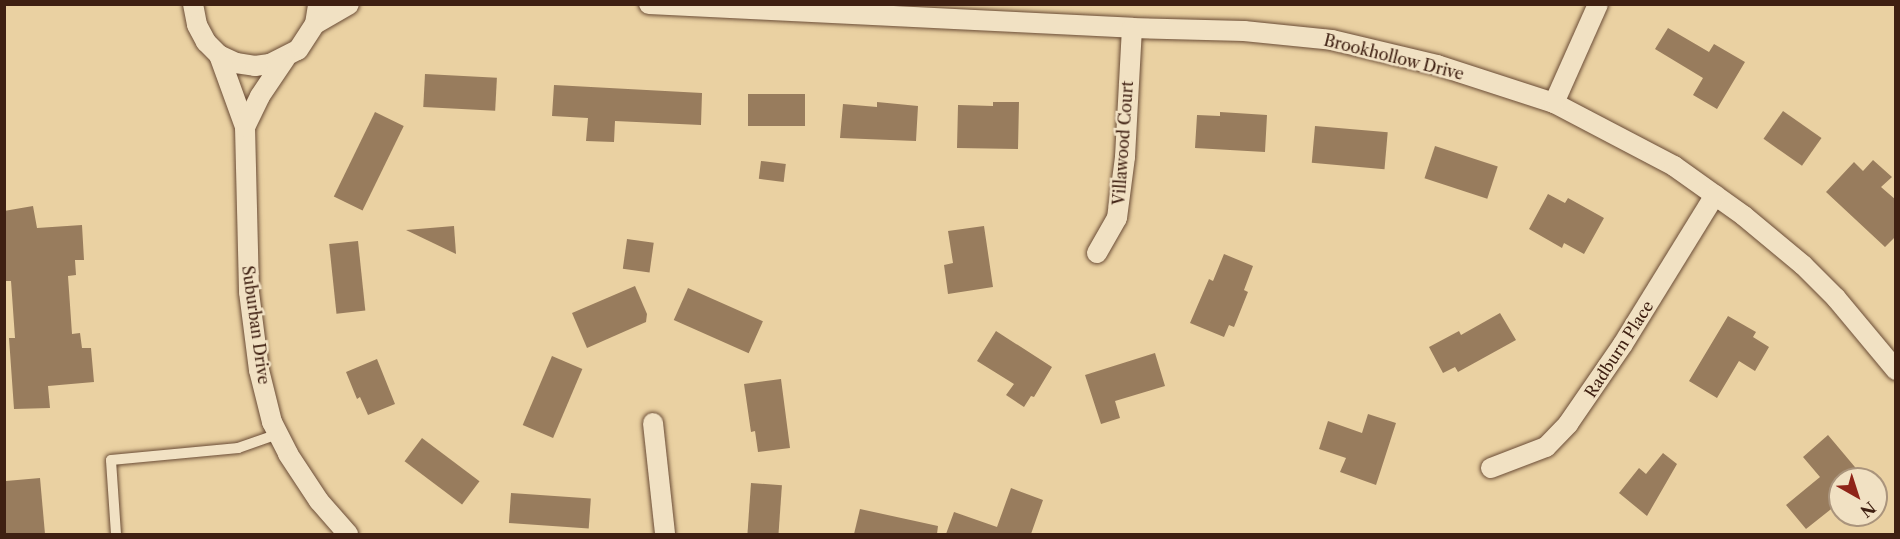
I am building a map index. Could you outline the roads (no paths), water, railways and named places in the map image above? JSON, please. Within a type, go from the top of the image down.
[{"type":"street","name":"Suburban Drive","points":[[193,4],[196,25],[206,42],[219,55],[245,127],[249,292],[259,370],[278,434],[319,501],[348,534]]},
{"type":"street","points":[[219,55],[236,63],[255,66],[277,61],[303,44],[316,14],[349,4]]},
{"type":"street","name":"Brookhollow Drive","points":[[650,4],[873,9],[1132,28],[1244,31],[1332,40],[1437,64],[1554,103],[1674,166],[1716,195],[1803,265],[1836,298],[1896,370]]},
{"type":"street","points":[[1554,103],[1598,4]]},
{"type":"street","name":"Villawood Court","points":[[1097,253],[1117,218],[1125,158],[1132,28]]},
{"type":"street","name":"Suburban Drive","points":[[245,127],[277,61]]},
{"type":"street","name":"Radburn Place","points":[[1491,468],[1546,447],[1568,424],[1623,344],[1716,195]]},
{"type":"street","points":[[653,423],[665,534]]},
{"type":"lane","points":[[116,534],[111,460],[238,448],[278,434]]}]
